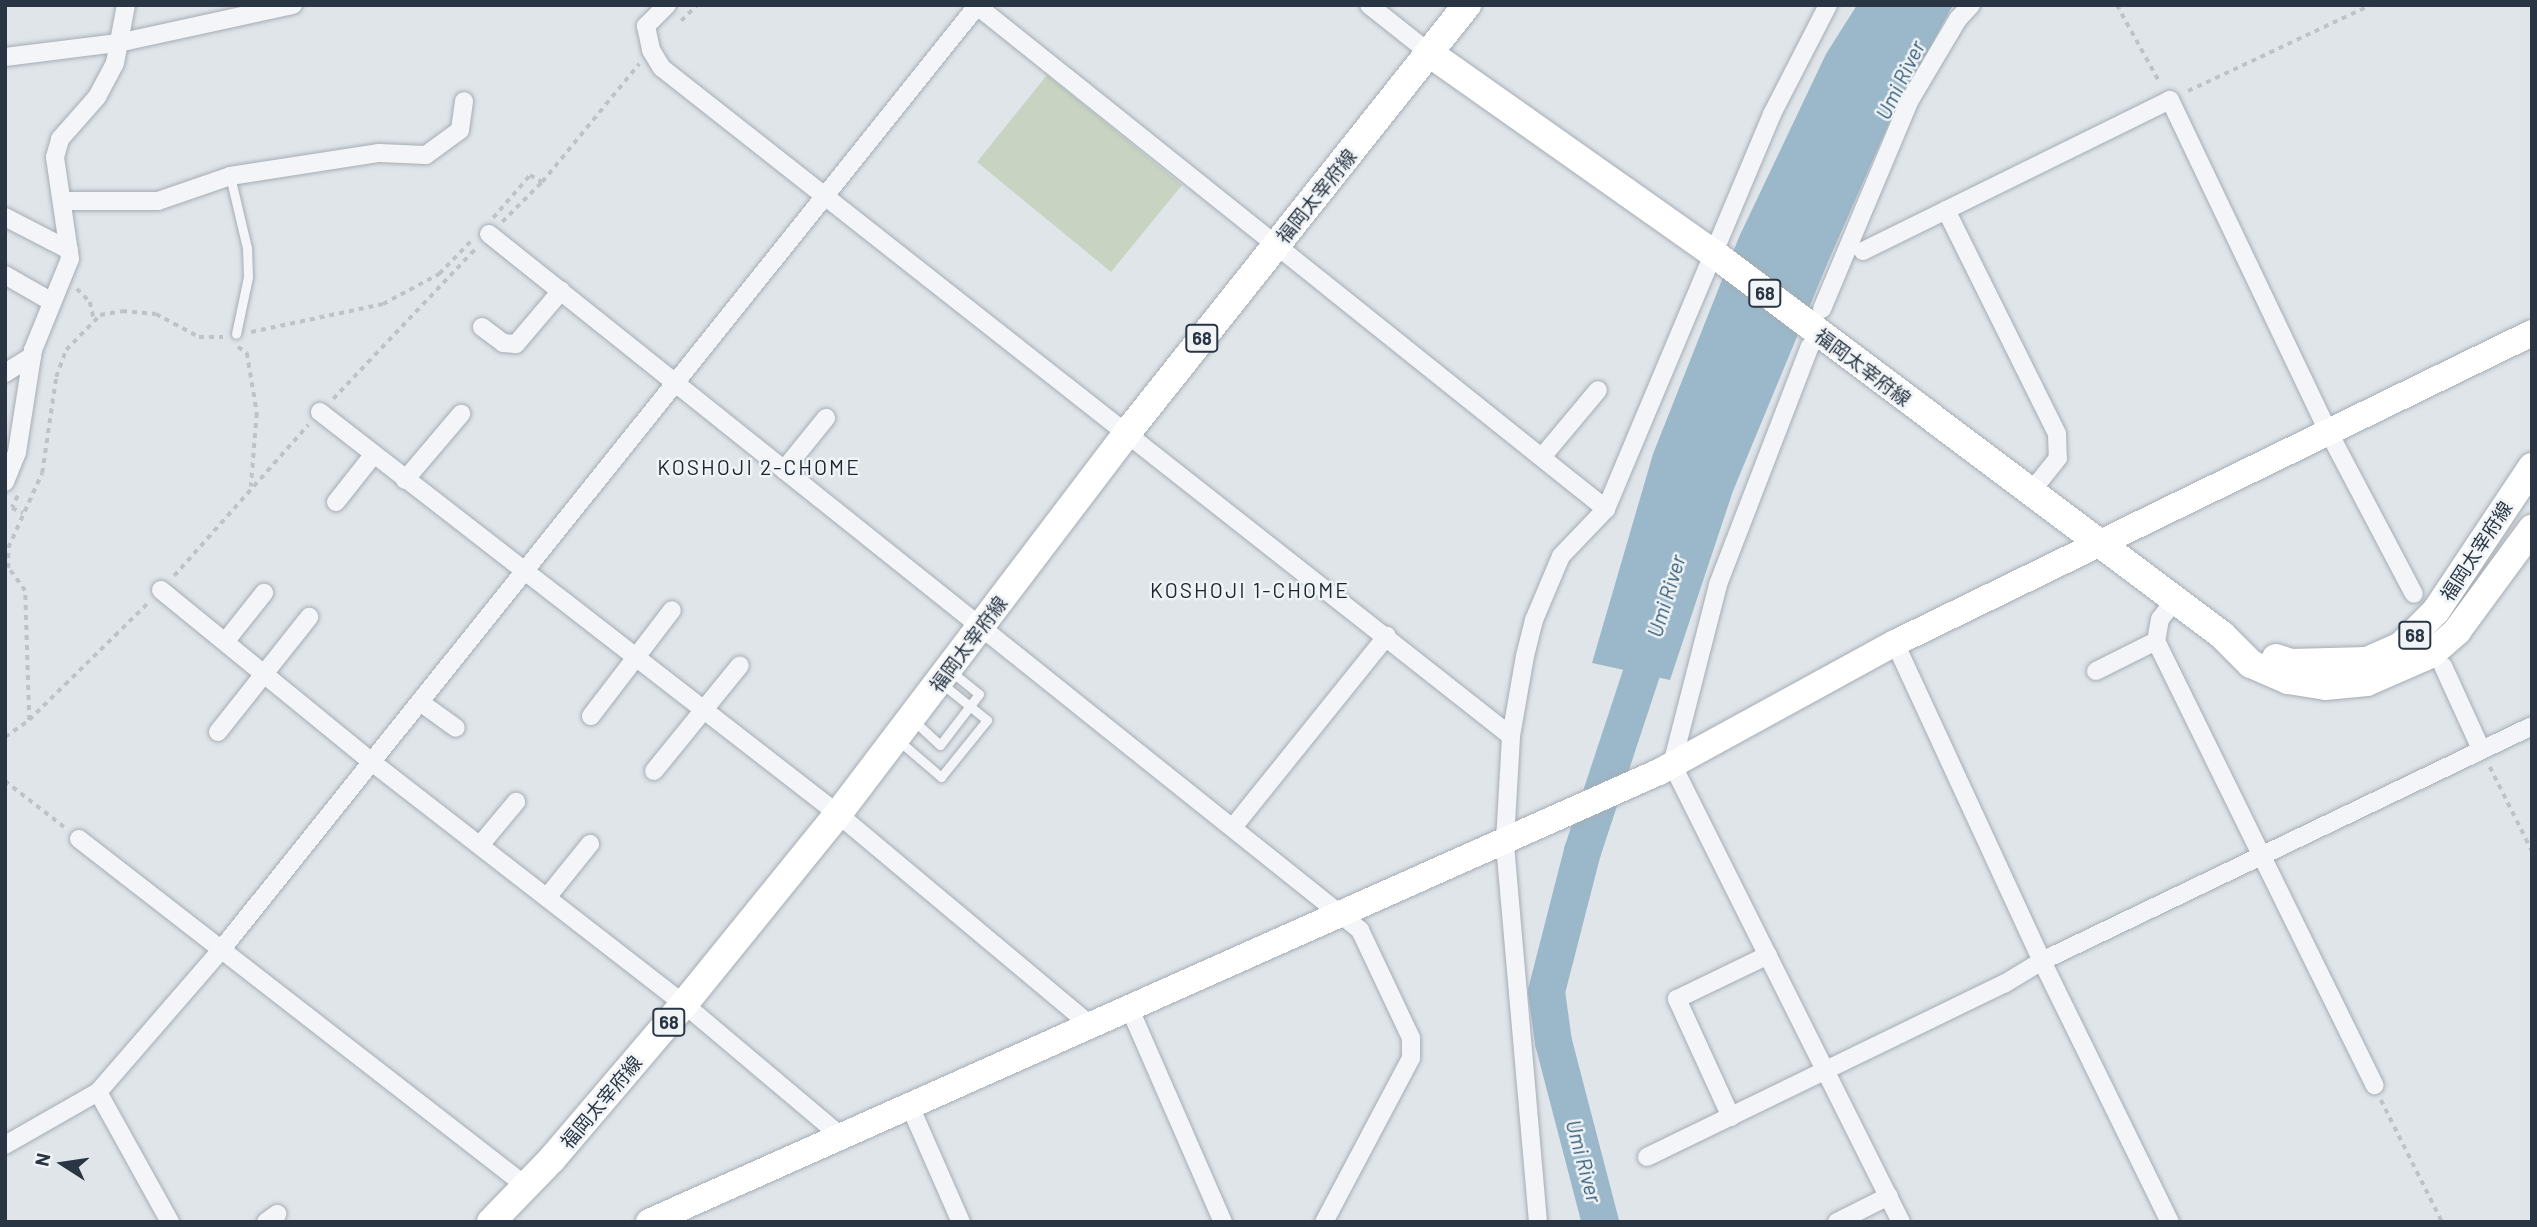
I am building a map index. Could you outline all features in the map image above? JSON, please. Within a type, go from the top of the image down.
[{"type":"main road","name":"福岡太宰府線","points":[[491,1222],[526,1186],[684,1004],[838,814],[1127,433],[1432,55],[1468,5]]},
{"type":"main road","name":"福岡太宰府線","points":[[1432,55],[1816,329],[2222,635],[2251,664],[2288,680],[2325,686],[2388,674],[2431,654],[2457,631],[2532,529]]},
{"type":"main road","name":"福岡太宰府線","points":[[2222,635],[2291,663],[2367,661],[2401,646],[2437,611],[2532,467]]},
{"type":"street","points":[[5,482],[17,452],[32,356],[63,279],[69,250],[65,201],[55,157],[60,139],[97,97],[115,63],[126,5]]},
{"type":"street","points":[[5,57],[118,43],[293,5]]},
{"type":"street","points":[[667,5],[646,26],[651,50],[662,68],[1511,736]]},
{"type":"street","points":[[1368,5],[1432,55]]},
{"type":"street","points":[[1538,1222],[1505,841],[1511,736],[1534,620],[1556,569],[1577,536],[1606,509],[1772,114],[1828,5]]},
{"type":"street","points":[[1901,1222],[1828,1069],[1665,768],[1718,585],[1816,329],[1910,100],[1958,19],[1971,5]]},
{"type":"street","points":[[5,1145],[98,1092],[221,950],[373,763],[673,381],[977,6],[1606,509]]},
{"type":"street","points":[[1863,251],[2169,100],[2328,431],[2414,594]]},
{"type":"street","points":[[65,201],[158,201],[230,176],[379,153],[426,155],[460,130],[464,101]]},
{"type":"street","points":[[1946,210],[2057,434],[2058,458],[2031,492]]},
{"type":"street","points":[[5,217],[69,250]]},
{"type":"street","points":[[485,231],[981,628],[1343,912],[1360,930],[1411,1038],[1411,1058],[1324,1222]]},
{"type":"street","points":[[5,275],[52,302]]},
{"type":"street","points":[[482,327],[503,343],[516,344],[561,291]]},
{"type":"street","points":[[649,1222],[693,1212],[842,1137],[1665,768],[1895,643],[2532,333]]},
{"type":"street","points":[[5,373],[32,356]]},
{"type":"street","points":[[1542,457],[1598,390]]},
{"type":"street","points":[[320,412],[521,572],[838,814],[1090,1024]]},
{"type":"street","points":[[405,480],[461,414]]},
{"type":"street","points":[[784,470],[826,418]]},
{"type":"street","points":[[335,502],[374,454]]},
{"type":"street","points":[[161,590],[373,763],[481,844],[684,1004],[842,1137]]},
{"type":"street","points":[[225,642],[264,593]]},
{"type":"street","points":[[2175,600],[2160,618],[2156,641],[2264,856],[2374,1085]]},
{"type":"street","points":[[591,716],[672,610]]},
{"type":"street","points":[[218,732],[309,617]]},
{"type":"street","points":[[1234,827],[1387,636]]},
{"type":"street","points":[[2096,671],[2156,641]]},
{"type":"street","points":[[1895,643],[2042,961],[2170,1222]]},
{"type":"street","points":[[654,771],[740,665]]},
{"type":"street","points":[[2443,666],[2481,749]]},
{"type":"street","points":[[420,702],[456,729]]},
{"type":"street","points":[[1647,1157],[2004,984],[2042,961],[2532,726]]},
{"type":"street","points":[[481,844],[516,802]]},
{"type":"street","points":[[79,839],[526,1186]]},
{"type":"street","points":[[548,896],[590,844]]},
{"type":"street","points":[[1731,1117],[1678,999],[1768,955]]},
{"type":"street","points":[[1129,1007],[1223,1222]]},
{"type":"street","points":[[98,1092],[170,1222]]},
{"type":"street","points":[[910,1106],[961,1222]]},
{"type":"street","points":[[1837,1222],[1889,1196]]},
{"type":"lane","points":[[230,176],[247,248],[248,277],[236,334]]},
{"type":"lane","points":[[903,728],[941,777],[987,720],[970,706],[944,675]]},
{"type":"lane","points":[[903,728],[940,745],[979,694],[944,675]]},
{"type":"path","points":[[2117,5],[2169,100],[2371,5]]},
{"type":"path","points":[[29,720],[25,591],[8,568],[8,548],[42,473],[56,377],[66,350],[94,320],[122,311],[142,311],[174,322],[199,337],[223,337],[383,304],[439,274],[542,182],[651,50]]},
{"type":"path","points":[[5,737],[29,720],[161,590],[485,231],[530,174],[542,182]]},
{"type":"path","points":[[63,279],[90,302],[94,320]]},
{"type":"path","points":[[223,337],[247,353],[253,379],[257,414],[251,489]]},
{"type":"path","points":[[2481,749],[2532,851]]},
{"type":"path","points":[[5,781],[79,839]]},
{"type":"path","points":[[2374,1085],[2442,1222]]},
{"type":"green space","points":[[1047,75],[1182,185],[1111,272],[977,162]]},
{"type":"water","points":[[1857,5],[1953,5],[1890,121],[1828,262],[1733,491],[1670,680],[1592,663],[1653,454],[1739,237],[1826,54]]},
{"type":"waterway","name":"Umi River","points":[[1600,1222],[1553,1042],[1546,991],[1582,851],[1656,627]]},
{"type":"district","name":"KOSHOJI 2-CHOME","points":[[759,467]]},
{"type":"district","name":"KOSHOJI 1-CHOME","points":[[1250,590]]}]
